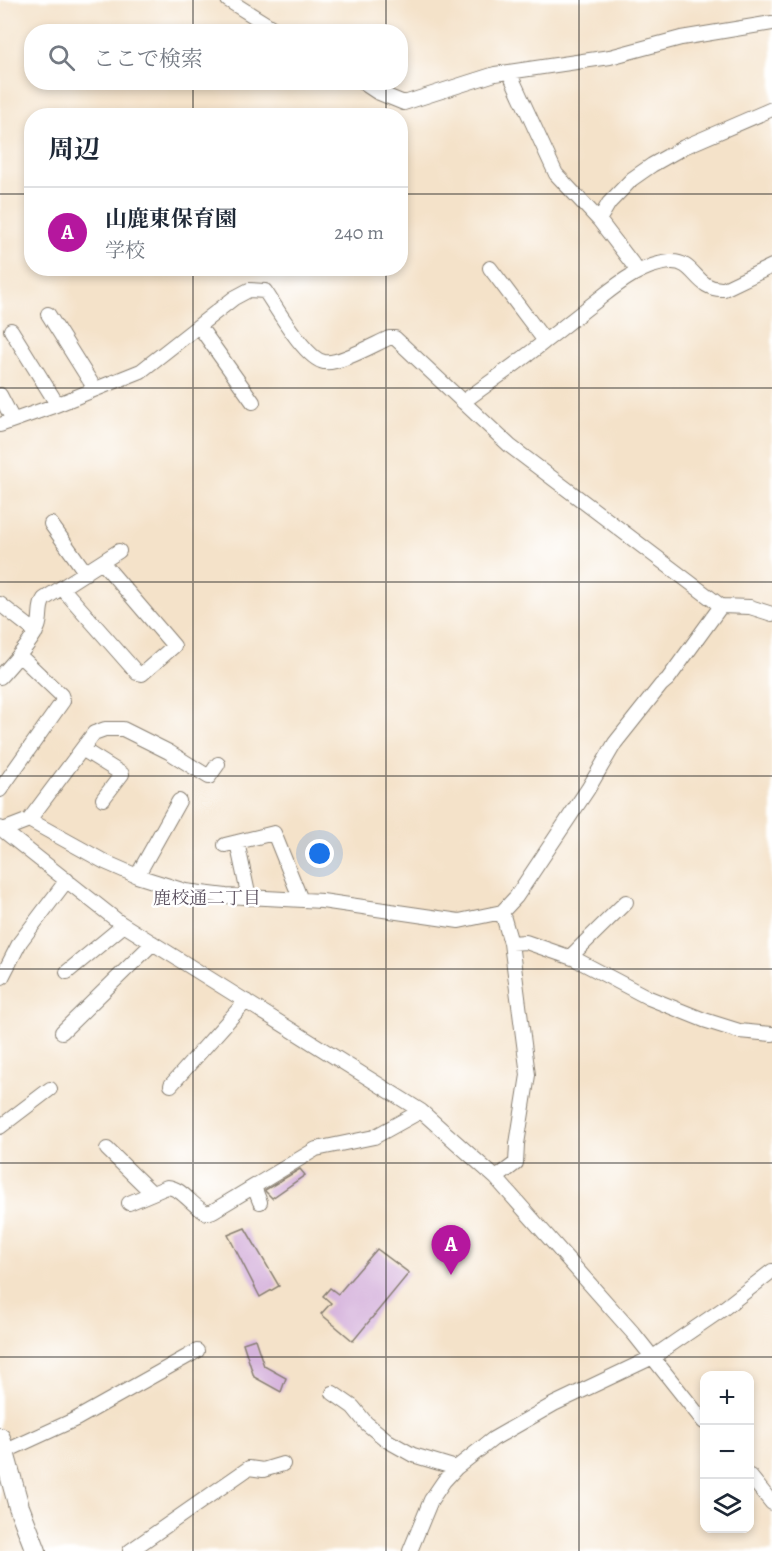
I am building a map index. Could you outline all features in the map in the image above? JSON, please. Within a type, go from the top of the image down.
[{"type":"highway","points":[[2,1445],[19,1507],[36,1551]]},
{"type":"street","points":[[228,0],[266,24]]},
{"type":"street","points":[[374,90],[404,103],[495,75],[610,57],[681,38],[772,23]]},
{"type":"street","points":[[509,72],[556,174],[599,220],[638,271]]},
{"type":"street","points":[[599,220],[609,203],[633,179],[652,165],[684,147],[772,109]]},
{"type":"street","points":[[463,402],[638,271],[652,265],[677,261],[686,266],[708,287],[724,289],[772,266]]},
{"type":"street","points":[[490,268],[545,341]]},
{"type":"street","points":[[0,395],[7,422],[57,405],[141,371],[234,298],[249,290],[265,291],[302,345],[314,358],[325,363],[348,357],[389,338],[395,338],[510,447],[721,606],[750,607],[772,614]]},
{"type":"street","points":[[48,315],[95,389]]},
{"type":"street","points":[[199,326],[253,402]]},
{"type":"street","points":[[10,330],[57,405]]},
{"type":"street","points":[[51,524],[86,573]]},
{"type":"street","points":[[0,676],[36,632],[40,619],[40,606],[44,599],[119,551]]},
{"type":"street","points":[[62,588],[137,673],[142,674],[174,646],[102,562]]},
{"type":"street","points":[[0,604],[36,632]]},
{"type":"street","points":[[29,820],[105,862],[137,876],[185,891],[249,898],[322,901],[459,921],[502,912],[516,897],[588,789],[615,743],[668,679],[721,606]]},
{"type":"street","points":[[0,790],[63,701],[61,695],[19,655]]},
{"type":"street","points":[[1,829],[29,820],[94,733],[105,729],[123,729],[170,752],[209,777],[218,764]]},
{"type":"street","points":[[82,749],[122,774],[104,799]]},
{"type":"street","points":[[137,876],[179,801]]},
{"type":"street","points":[[1,829],[124,925],[421,1111],[496,1178],[634,1334],[700,1416]]},
{"type":"street","points":[[249,898],[231,844],[274,833],[301,900]]},
{"type":"street","points":[[2,976],[20,942],[66,880]]},
{"type":"street","points":[[570,957],[626,902]]},
{"type":"street","points":[[496,1178],[516,1163],[528,1075],[511,942],[502,912]]},
{"type":"street","points":[[67,972],[124,925]]},
{"type":"street","points":[[511,942],[526,942],[570,957],[649,998],[704,1020],[739,1031],[772,1034]]},
{"type":"street","points":[[62,1032],[153,943]]},
{"type":"street","points":[[171,1085],[246,1001]]},
{"type":"street","points":[[0,1126],[50,1089]]},
{"type":"street","points":[[129,1203],[167,1187],[173,1187],[183,1193],[198,1209],[207,1213],[213,1212],[316,1149],[374,1137],[421,1111]]},
{"type":"street","points":[[107,1149],[152,1194]]},
{"type":"street","points":[[254,1187],[260,1202]]},
{"type":"street","points":[[410,1551],[432,1500],[456,1468],[493,1438],[554,1404],[653,1357],[723,1309],[772,1271]]},
{"type":"street","points":[[2,1445],[76,1419],[197,1351]]},
{"type":"street","points":[[333,1393],[353,1407],[366,1423],[388,1441],[413,1455],[456,1468]]},
{"type":"street","points":[[130,1551],[249,1468],[263,1470],[283,1464]]},
{"type":"street","points":[[752,1479],[772,1503]]},
{"type":"building","points":[[300,1169],[305,1175],[272,1198],[265,1191],[265,1190]]},
{"type":"building","points":[[245,1228],[279,1286],[260,1297],[228,1235]]},
{"type":"building","points":[[377,1249],[409,1273],[353,1341],[321,1314],[331,1303],[323,1296],[330,1288],[338,1294]]},
{"type":"building","points":[[255,1339],[264,1366],[286,1378],[281,1392],[254,1377],[243,1343]]},
{"type":"place","name":"山鹿東保育園","points":[[451,1275]]},
{"type":"district","name":"鹿校通二丁目","points":[[207,898]]}]
